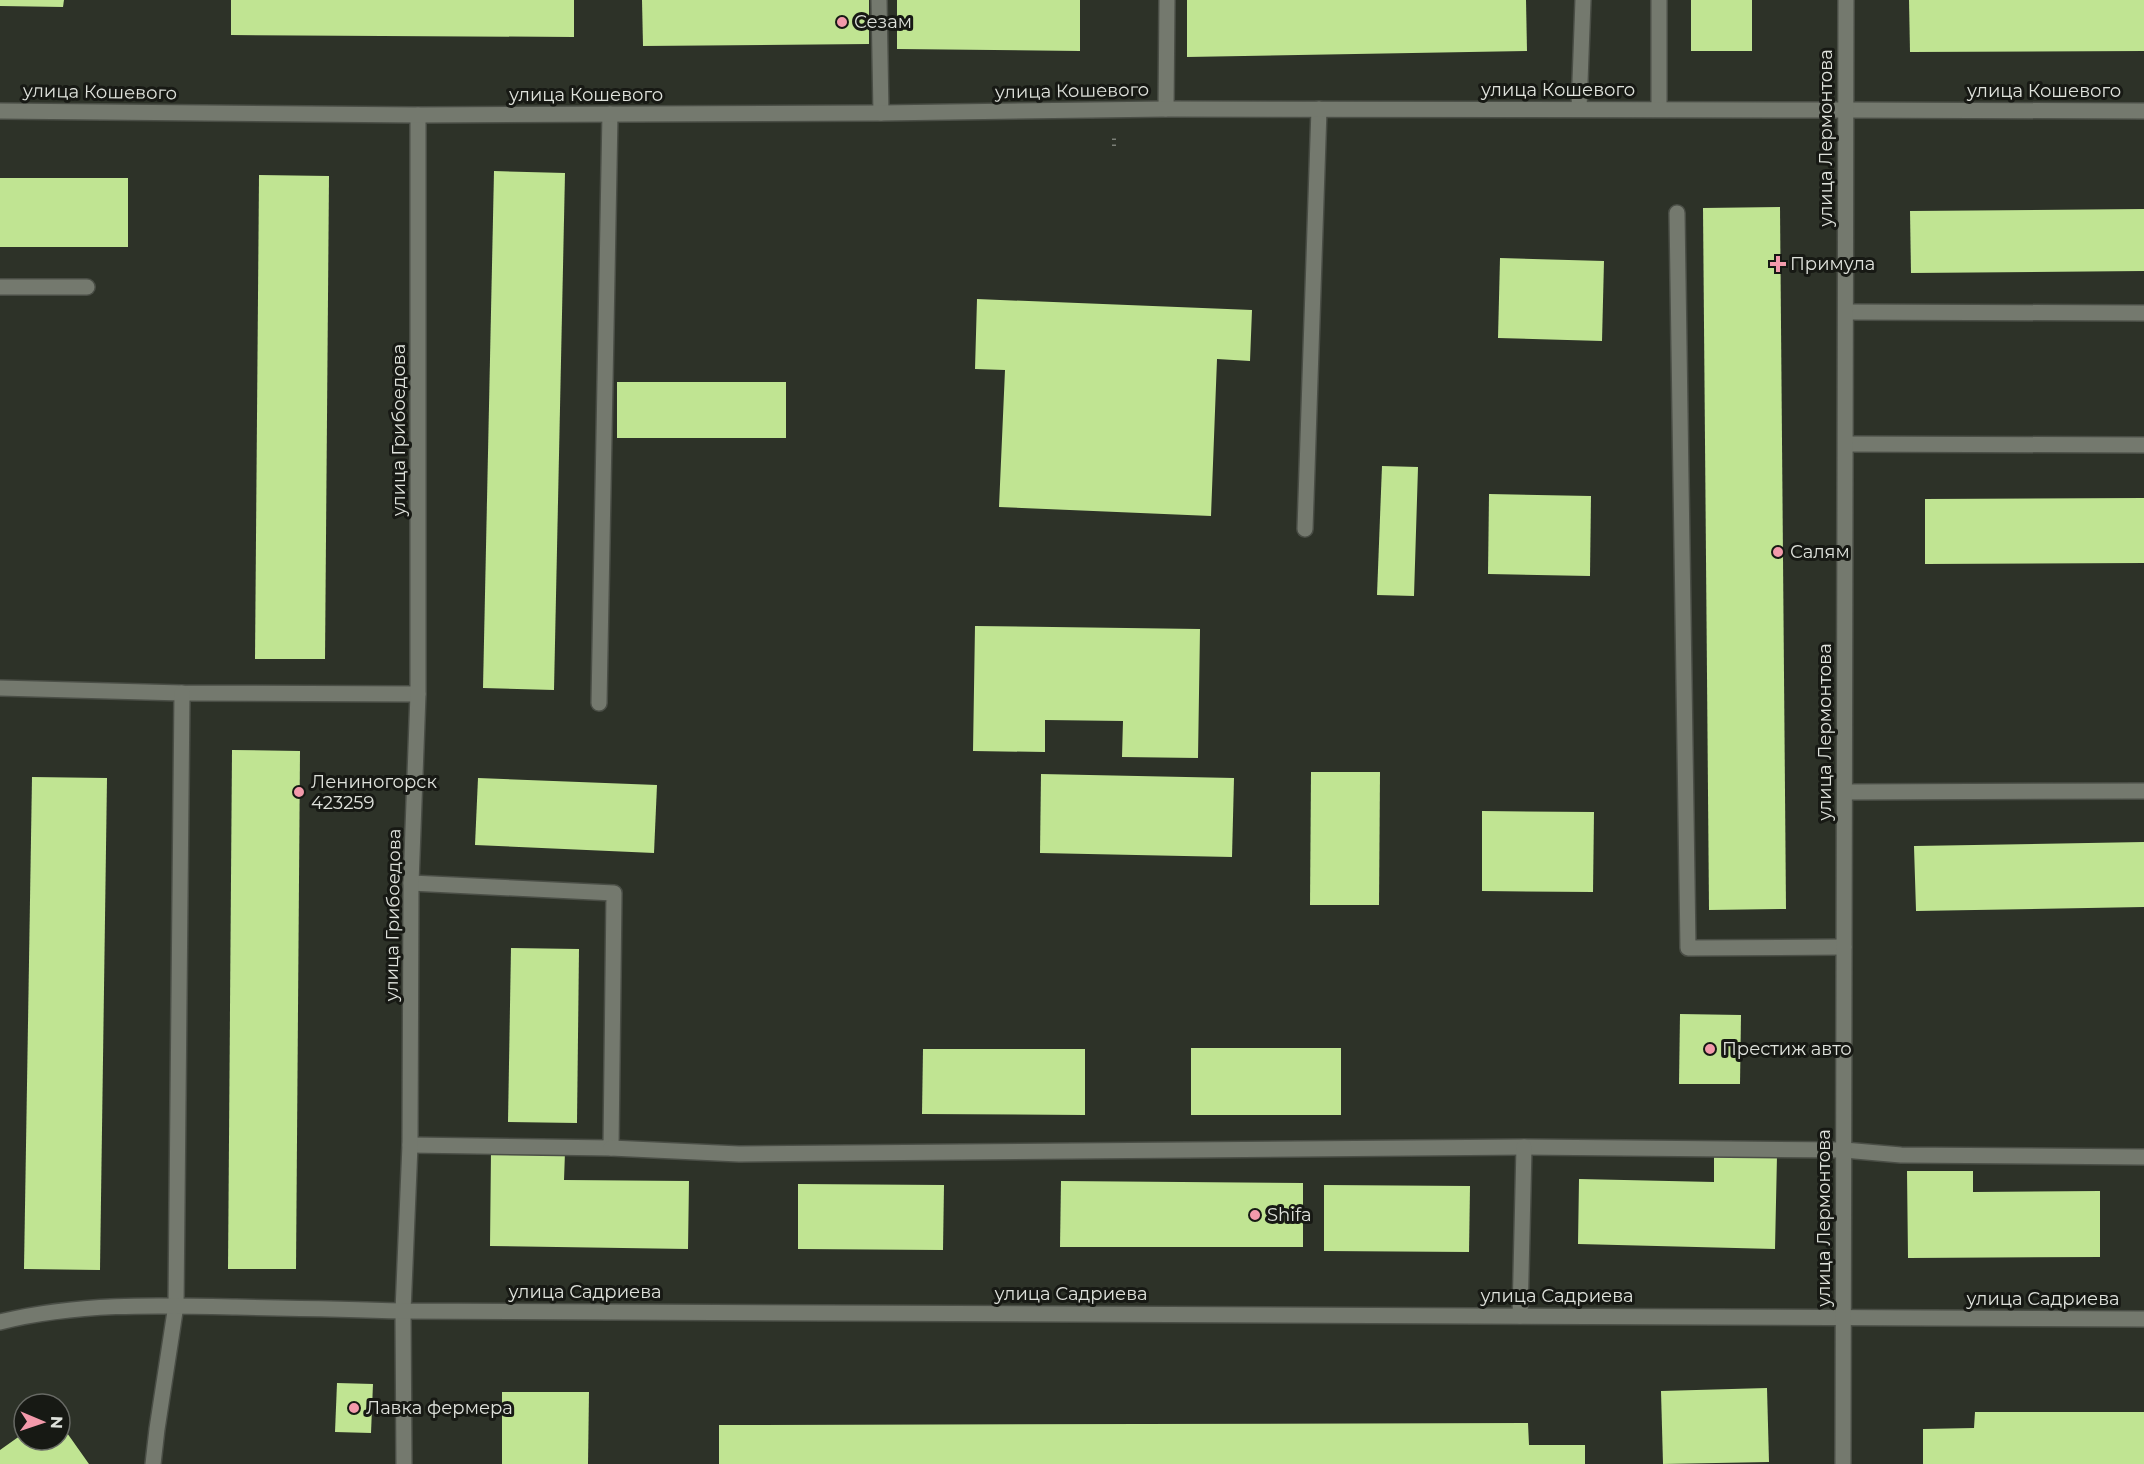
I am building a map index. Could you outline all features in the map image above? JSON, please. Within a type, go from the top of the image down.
[{"type":"street","points":[[879,0],[881,113]]},
{"type":"street","points":[[1166,109],[1167,0]]},
{"type":"street","points":[[1580,110],[1583,0]]},
{"type":"street","points":[[1659,0],[1659,110]]},
{"type":"street","name":"улица Лермонтова","points":[[1843,1464],[1846,0]]},
{"type":"street","name":"улица Кошевого","points":[[0,111],[418,115],[1166,109],[2144,111]]},
{"type":"street","points":[[1305,529],[1319,109]]},
{"type":"street","points":[[599,703],[610,114]]},
{"type":"street","name":"улица Грибоедова","points":[[404,1464],[403,1311],[410,1145],[411,883],[418,694],[418,115]]},
{"type":"street","points":[[1677,213],[1688,948],[1844,947]]},
{"type":"street","points":[[0,286],[87,287]]},
{"type":"street","points":[[1846,312],[2144,313]]},
{"type":"street","points":[[1846,444],[2144,444]]},
{"type":"street","points":[[0,688],[182,693],[418,694]]},
{"type":"street","points":[[153,1464],[176,1305],[182,693]]},
{"type":"street","points":[[1845,792],[2144,791]]},
{"type":"street","points":[[411,883],[614,893],[611,1148]]},
{"type":"street","points":[[410,1145],[611,1148],[739,1154],[1524,1147],[1844,1150],[1901,1155],[2144,1157]]},
{"type":"street","points":[[1520,1316],[1524,1147]]},
{"type":"street","name":"улица Садриева","points":[[0,1322],[31,1314],[85,1307],[176,1305],[403,1311],[2144,1319]]},
{"type":"building","points":[[0,0],[64,0],[63,7],[0,6]]},
{"type":"building","points":[[231,0],[574,0],[574,37],[231,35]]},
{"type":"building","points":[[642,0],[869,0],[869,44],[643,46]]},
{"type":"building","points":[[897,0],[1080,0],[1080,51],[897,49]]},
{"type":"building","points":[[1187,0],[1526,0],[1527,51],[1187,57]]},
{"type":"building","points":[[1691,0],[1752,0],[1752,51],[1691,51]]},
{"type":"building","points":[[1909,0],[2144,0],[2144,51],[1910,52]]},
{"type":"building","points":[[494,171],[565,173],[554,690],[483,688]]},
{"type":"building","points":[[259,175],[329,176],[325,659],[255,659]]},
{"type":"building","points":[[0,178],[128,178],[128,247],[0,247]]},
{"type":"building","points":[[1780,207],[1786,909],[1709,910],[1703,208]]},
{"type":"building","points":[[2144,209],[2144,271],[1911,273],[1910,211]]},
{"type":"building","points":[[1500,258],[1604,261],[1602,341],[1498,338]]},
{"type":"building","points":[[977,299],[1252,310],[1250,361],[1217,359],[1211,516],[999,507],[1005,370],[975,369]]},
{"type":"building","points":[[617,382],[786,382],[786,438],[617,438]]},
{"type":"building","points":[[1382,466],[1418,467],[1414,596],[1377,595]]},
{"type":"building","points":[[1489,494],[1591,496],[1590,576],[1488,574]]},
{"type":"building","points":[[2144,498],[2144,563],[1925,564],[1925,499]]},
{"type":"building","points":[[975,626],[1200,629],[1198,758],[1122,757],[1123,721],[1045,720],[1045,752],[973,751]]},
{"type":"building","points":[[232,750],[300,751],[296,1269],[228,1269]]},
{"type":"building","points":[[1311,772],[1380,772],[1379,905],[1310,905]]},
{"type":"building","points":[[1041,774],[1234,778],[1232,857],[1040,853]]},
{"type":"building","points":[[32,777],[107,778],[100,1270],[24,1269]]},
{"type":"building","points":[[478,778],[657,785],[654,853],[475,845]]},
{"type":"building","points":[[1482,811],[1594,812],[1593,892],[1482,891]]},
{"type":"building","points":[[2144,842],[2144,907],[1916,911],[1914,846]]},
{"type":"building","points":[[511,948],[579,949],[577,1123],[508,1122]]},
{"type":"building","name":"Престиж авто","points":[[1680,1014],[1741,1015],[1740,1084],[1679,1084]]},
{"type":"building","points":[[1191,1048],[1341,1048],[1341,1115],[1191,1115]]},
{"type":"building","points":[[923,1049],[1085,1049],[1085,1115],[922,1114]]},
{"type":"building","points":[[491,1151],[565,1152],[564,1180],[689,1181],[688,1249],[490,1246]]},
{"type":"building","points":[[1714,1154],[1777,1155],[1775,1249],[1578,1244],[1579,1179],[1714,1182]]},
{"type":"building","points":[[1907,1171],[1973,1171],[1973,1192],[2100,1191],[2100,1257],[1908,1258]]},
{"type":"building","points":[[1061,1181],[1303,1183],[1303,1247],[1060,1247]]},
{"type":"building","points":[[798,1184],[944,1185],[943,1250],[798,1249]]},
{"type":"building","points":[[1324,1185],[1470,1186],[1469,1252],[1324,1251]]},
{"type":"building","name":"Лавка фермера","points":[[337,1383],[373,1384],[371,1433],[335,1432]]},
{"type":"building","points":[[1767,1388],[1769,1462],[1663,1464],[1661,1391]]},
{"type":"building","points":[[502,1392],[589,1392],[588,1464],[502,1464]]},
{"type":"building","points":[[1975,1412],[2144,1412],[2144,1464],[1923,1464],[1923,1429],[1974,1428]]},
{"type":"building","points":[[1528,1423],[1529,1445],[1585,1445],[1585,1464],[719,1464],[719,1425]]},
{"type":"building","points":[[72,1440],[89,1464],[0,1464],[0,1450],[12,1442],[12,1452],[72,1452]]},
{"type":"place","name":"Сезам","points":[[842,22]]},
{"type":"place","name":"Примула","points":[[1778,264]]},
{"type":"place","name":"Салям","points":[[1778,552]]},
{"type":"place","name":"Лениногорск 423259","points":[[299,792]]},
{"type":"place","name":"Престиж авто","points":[[1710,1049]]},
{"type":"place","name":"Shifa","points":[[1255,1215]]},
{"type":"place","name":"Лавка фермера","points":[[354,1408]]}]
